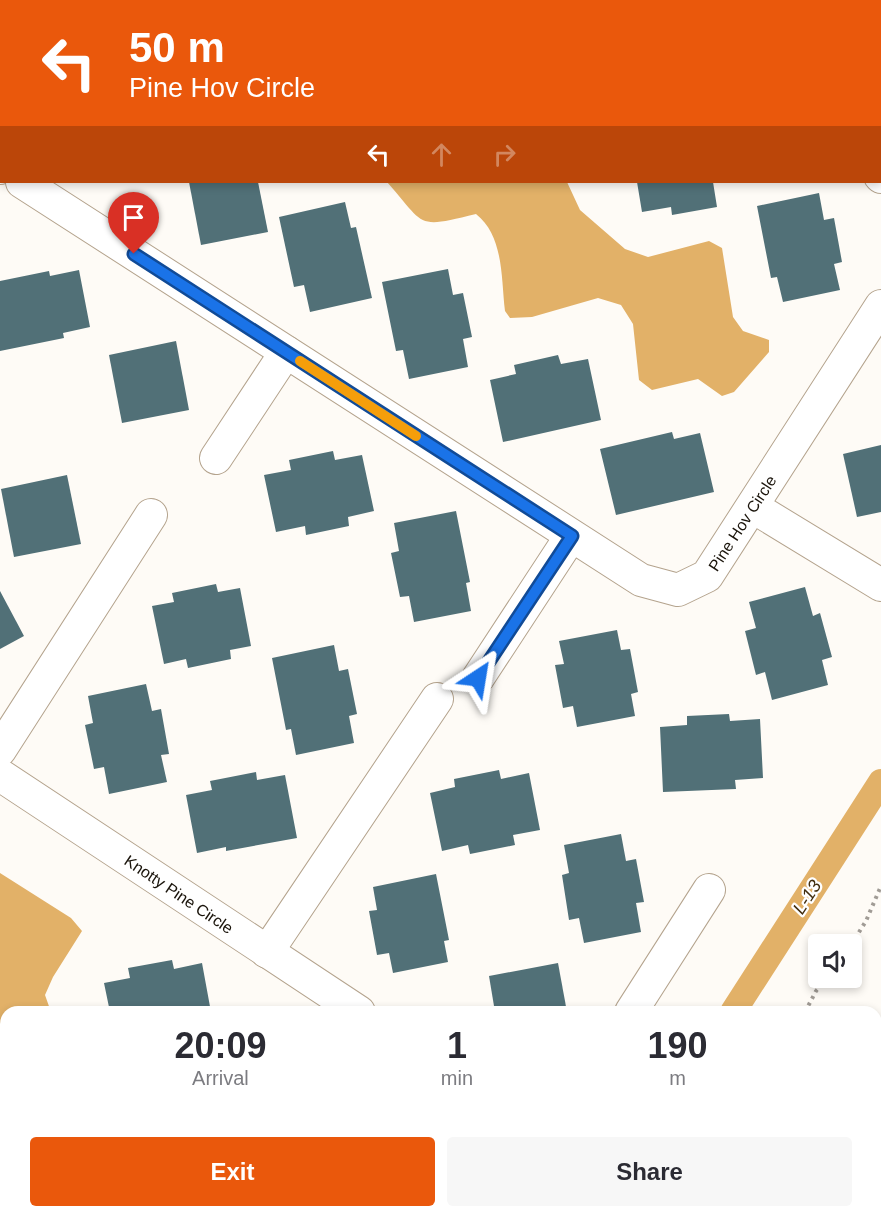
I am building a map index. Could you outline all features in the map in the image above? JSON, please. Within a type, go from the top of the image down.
[{"type":"street","name":"Pine Hov Circle","points":[[24,183],[641,580],[678,590],[707,576],[881,306]]},
{"type":"street","points":[[216,458],[286,352]]},
{"type":"street","points":[[753,507],[881,585]]},
{"type":"street","points":[[0,750],[151,515]]},
{"type":"street","points":[[478,678],[572,536]]},
{"type":"street","points":[[267,952],[437,699]]},
{"type":"street","name":"Knotty Pine Circle","points":[[0,775],[350,1006]]},
{"type":"street","points":[[635,1006],[710,890]]},
{"type":"path","points":[[858,934],[881,886]]},
{"type":"path","points":[[808,1006],[819,988]]},
{"type":"shaded area","points":[[388,183],[567,183],[580,210],[625,249],[648,257],[709,241],[722,248],[733,317],[743,331],[769,340],[769,352],[734,392],[722,396],[698,379],[652,390],[639,380],[633,324],[621,305],[598,298],[532,317],[510,318],[505,311],[500,258],[492,234],[485,223],[476,214],[442,222],[431,222],[423,220],[409,208]]},
{"type":"shaded area","points":[[0,873],[71,918],[82,931],[53,977],[45,995],[49,1006],[0,1006]]},
{"type":"building","points":[[189,183],[258,183],[268,232],[201,245]]},
{"type":"building","points":[[637,183],[713,183],[717,207],[672,215],[671,207],[642,212]]},
{"type":"building","points":[[819,193],[824,220],[834,218],[842,262],[834,264],[840,290],[783,302],[777,277],[771,278],[757,206]]},
{"type":"building","points":[[345,202],[351,228],[356,227],[372,298],[310,312],[304,285],[294,287],[279,217]]},
{"type":"building","points":[[448,269],[453,295],[463,293],[472,337],[463,339],[468,367],[409,379],[403,350],[396,351],[382,282]]},
{"type":"building","points":[[79,270],[90,327],[63,333],[64,338],[0,351],[0,281],[49,271],[50,276]]},
{"type":"building","points":[[176,341],[189,410],[122,423],[109,355]]},
{"type":"building","points":[[558,355],[561,364],[588,359],[601,420],[503,442],[490,380],[516,374],[514,365]]},
{"type":"building","points":[[672,432],[674,439],[700,433],[714,492],[616,515],[600,449]]},
{"type":"building","points":[[881,445],[881,512],[857,517],[843,454]]},
{"type":"building","points":[[333,451],[335,460],[362,455],[374,511],[348,517],[349,526],[306,535],[305,526],[276,532],[264,475],[291,470],[289,460]]},
{"type":"building","points":[[67,475],[81,544],[14,557],[1,489]]},
{"type":"building","points":[[456,511],[470,582],[466,583],[471,611],[414,622],[409,596],[400,597],[391,553],[399,551],[394,523]]},
{"type":"building","points":[[216,584],[218,592],[240,588],[251,646],[230,650],[231,659],[188,668],[186,659],[164,664],[152,606],[174,602],[172,593]]},
{"type":"building","points":[[805,587],[813,616],[820,613],[832,657],[822,660],[828,685],[772,700],[765,672],[756,675],[745,631],[756,628],[749,602]]},
{"type":"building","points":[[0,591],[24,636],[0,649]]},
{"type":"building","points":[[617,630],[621,650],[630,649],[638,692],[631,694],[635,716],[577,727],[573,706],[563,708],[555,665],[564,664],[559,641]]},
{"type":"building","points":[[334,645],[339,671],[348,669],[357,714],[349,716],[354,743],[296,755],[291,729],[286,730],[272,658]]},
{"type":"building","points":[[146,684],[152,711],[161,709],[169,754],[161,755],[167,782],[109,794],[104,767],[94,769],[85,725],[93,723],[88,696]]},
{"type":"building","points":[[729,714],[730,721],[760,719],[763,778],[735,780],[736,789],[663,792],[660,727],[687,725],[687,716]]},
{"type":"building","points":[[499,770],[501,779],[529,773],[540,830],[513,835],[515,845],[470,854],[468,845],[442,851],[430,793],[455,787],[454,779]]},
{"type":"building","points":[[256,772],[257,780],[285,775],[297,838],[226,851],[226,847],[197,853],[186,795],[212,790],[210,781]]},
{"type":"building","points":[[621,834],[626,861],[636,859],[644,902],[636,903],[641,932],[584,943],[579,918],[569,920],[562,875],[569,873],[564,845]]},
{"type":"building","points":[[436,874],[449,940],[444,941],[448,962],[393,973],[389,953],[377,955],[369,911],[377,910],[373,887]]},
{"type":"building","points":[[172,960],[174,969],[202,963],[210,1006],[109,1006],[104,983],[130,978],[128,968]]},
{"type":"building","points":[[558,963],[566,1006],[494,1006],[489,976]]},
{"type":"waterway","name":"L-13","points":[[737,1006],[881,782]]},
{"type":"slow traffic","points":[[300,361],[416,436]]},
{"type":"route","points":[[134,254],[572,536],[478,678]]}]
